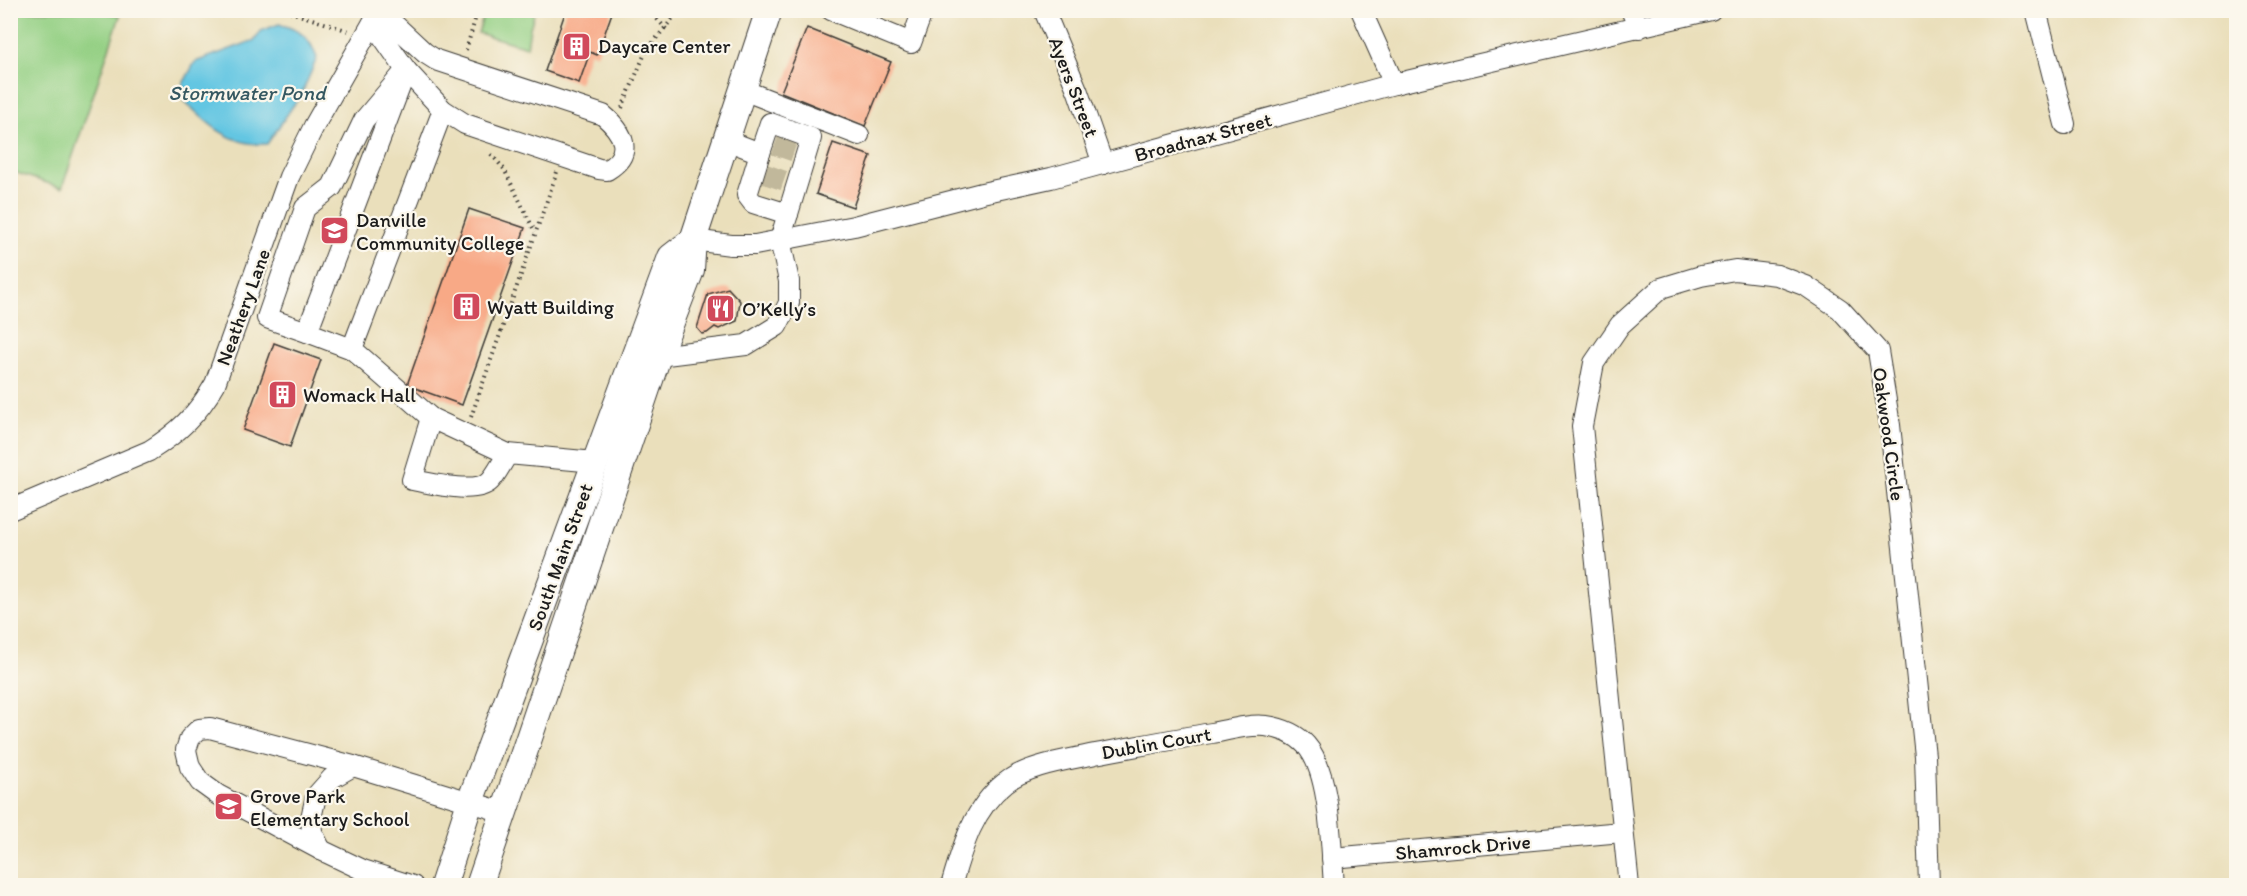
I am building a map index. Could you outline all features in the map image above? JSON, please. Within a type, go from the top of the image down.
[{"type":"main road","name":"South Main Street","points":[[479,885],[658,356],[691,270],[693,240],[769,10]]},
{"type":"main road","name":"South Main Street","points":[[443,885],[470,802],[671,257],[693,240]]},
{"type":"street","points":[[831,10],[910,43],[924,10]]},
{"type":"street","name":"Ayers Street","points":[[1044,10],[1078,92],[1103,164]]},
{"type":"street","points":[[1361,10],[1394,84]]},
{"type":"street","name":"Broadnax Street","points":[[693,240],[731,245],[755,244],[827,232],[1103,164],[1635,19],[1711,10]]},
{"type":"street","points":[[2036,10],[2065,124]]},
{"type":"street","points":[[374,20],[436,60],[603,115],[622,136],[621,158],[607,170],[599,169],[465,124],[443,110],[406,70],[374,20]]},
{"type":"street","name":"Neathery Lane","points":[[10,510],[150,451],[177,432],[205,402],[215,384],[290,177],[314,126],[374,20]]},
{"type":"street","points":[[406,70],[364,120],[332,187],[305,208],[267,318],[352,349],[431,418],[508,454],[595,462]]},
{"type":"street","points":[[307,332],[406,70]]},
{"type":"street","points":[[742,90],[859,135]]},
{"type":"street","points":[[352,349],[443,110]]},
{"type":"street","points":[[658,356],[747,345],[777,326],[789,303],[789,281],[780,240],[788,214],[791,183],[800,154],[811,138],[770,123],[764,157],[747,195],[753,203],[788,214]]},
{"type":"street","points":[[726,140],[764,157]]},
{"type":"street","name":"Oakwood Circle","points":[[1629,885],[1582,426],[1594,363],[1620,325],[1661,288],[1701,276],[1735,270],[1776,275],[1806,286],[1840,309],[1878,351],[1890,425],[1925,756],[1929,885]]},
{"type":"street","points":[[431,418],[412,480],[462,487],[481,487],[490,482],[508,454]]},
{"type":"street","name":"Dublin Court","points":[[951,885],[963,845],[977,814],[988,797],[1007,781],[1025,771],[1067,760],[1164,741],[1256,726],[1275,728],[1292,734],[1307,746],[1317,762],[1323,779],[1332,858]]},
{"type":"street","points":[[413,885],[363,870],[218,795],[200,782],[190,767],[186,750],[190,738],[199,729],[210,728],[353,766],[503,812]]},
{"type":"street","points":[[321,850],[312,832],[311,818],[316,796],[332,778],[353,766]]},
{"type":"street","name":"Shamrock Drive","points":[[1332,858],[1622,832]]},
{"type":"street","points":[[1332,858],[1334,885]]},
{"type":"path","points":[[284,10],[374,20]]},
{"type":"path","points":[[460,68],[478,10]]},
{"type":"path","points":[[649,10],[666,29]]},
{"type":"path","points":[[615,126],[645,51],[666,29],[674,18],[676,10]]},
{"type":"path","points":[[489,151],[504,169],[535,232]]},
{"type":"path","points":[[471,417],[535,232],[558,174],[552,153]]},
{"type":"green space","points":[[11,11],[104,11],[120,16],[62,188],[11,171]]},
{"type":"green space","points":[[485,11],[531,11],[534,15],[527,47],[478,33]]},
{"type":"water","name":"Stormwater Pond","points":[[279,24],[303,35],[317,58],[302,93],[267,144],[242,142],[231,138],[211,125],[184,100],[183,84],[195,62],[255,40],[261,31]]},
{"type":"building","name":"Daycare Center","points":[[566,10],[613,10],[597,55],[590,52],[579,83],[545,71]]},
{"type":"building","points":[[807,28],[891,62],[865,126],[781,92]]},
{"type":"building","points":[[833,143],[871,156],[853,207],[816,194]]},
{"type":"building","name":"Wyatt Building","points":[[469,209],[525,228],[462,405],[407,385]]},
{"type":"building","points":[[728,288],[740,301],[737,321],[719,329],[715,327],[702,334],[697,328],[708,294]]},
{"type":"building","name":"Womack Hall","points":[[274,343],[321,360],[290,447],[243,430]]},
{"type":"tunnel","points":[[775,145],[795,152]]},
{"type":"tunnel","points":[[765,174],[785,181]]},
{"type":"place","name":"Daycare Center","points":[[577,46]]},
{"type":"place","name":"Danville Community College","points":[[335,231]]},
{"type":"place","name":"Wyatt Building","points":[[466,307]]},
{"type":"place","name":"O’Kelly’s","points":[[721,309]]},
{"type":"place","name":"Womack Hall","points":[[282,395]]},
{"type":"place","name":"Grove Park Elementary School","points":[[229,807]]}]
